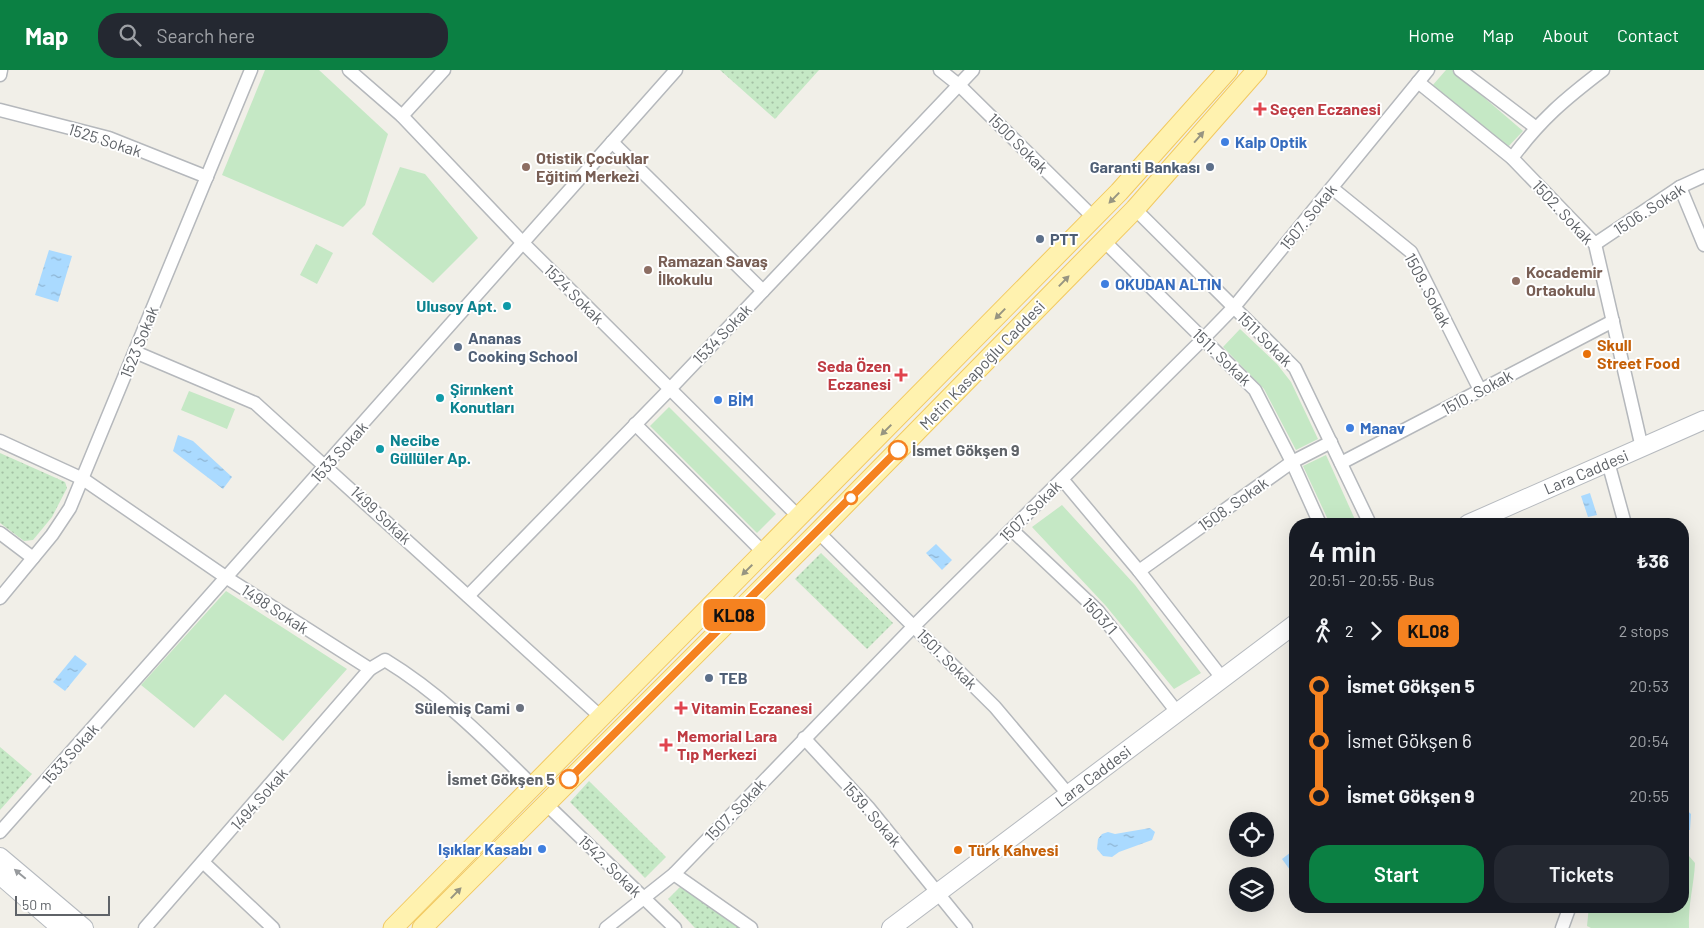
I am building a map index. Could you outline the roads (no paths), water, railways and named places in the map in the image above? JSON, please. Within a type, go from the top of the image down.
[{"type":"main road","name":"Metin Kasapoğlu Caddesi","points":[[393,928],[532,785],[800,518],[1094,218],[1228,70]]},
{"type":"main road","name":"Metin Kasapoğlu Caddesi","points":[[422,928],[818,532],[1104,242],[1258,70]]},
{"type":"street","points":[[0,75],[1,70]]},
{"type":"street","name":"1523 Sokak","points":[[0,598],[70,508],[251,70]]},
{"type":"street","name":"1524 Sokak","points":[[349,70],[402,116],[523,244],[800,518]]},
{"type":"street","points":[[402,116],[444,70]]},
{"type":"street","name":"1533 Sokak","points":[[0,832],[327,466],[676,70]]},
{"type":"street","name":"1500 Sokak","points":[[940,70],[960,86],[1094,218]]},
{"type":"street","name":"1534 Sokak","points":[[468,596],[669,390],[960,86],[973,70]]},
{"type":"street","name":"1507. Sokak","points":[[606,928],[645,899],[674,874],[914,626],[1203,340],[1234,307],[1428,70]]},
{"type":"street","points":[[1460,70],[1535,127]]},
{"type":"street","points":[[1512,158],[1535,127],[1558,105],[1603,70]]},
{"type":"street","name":"1502. Sokak","points":[[1418,82],[1512,158],[1595,244],[1642,448]]},
{"type":"street","name":"1525 Sokak","points":[[0,110],[109,138],[207,177]]},
{"type":"street","points":[[612,142],[763,292]]},
{"type":"street","name":"1506. Sokak","points":[[1595,244],[1680,187],[1704,176]]},
{"type":"street","points":[[1680,187],[1704,245]]},
{"type":"street","name":"1509. Sokak","points":[[1332,188],[1412,252],[1480,390]]},
{"type":"street","name":"1511 Sokak","points":[[1135,209],[1295,368],[1367,518]]},
{"type":"street","name":"1511. Sokak","points":[[1104,242],[1255,390],[1292,462],[1317,518]]},
{"type":"street","name":"1510. Sokak","points":[[1341,463],[1613,320]]},
{"type":"street","name":"1499 Sokak","points":[[135,352],[251,400],[327,466],[601,717]]},
{"type":"street","name":"Lara Caddesi","points":[[1482,518],[1704,420]]},
{"type":"street","points":[[635,424],[764,553]]},
{"type":"street","name":"1498 Sokak","points":[[0,441],[83,480],[227,578],[370,669]]},
{"type":"street","name":"1508. Sokak","points":[[1139,571],[1292,462],[1331,442]]},
{"type":"street","points":[[1608,462],[1623,518]]},
{"type":"street","points":[[1062,480],[1139,571],[1222,678]]},
{"type":"street","name":"1503/1","points":[[1012,530],[1098,611],[1177,712]]},
{"type":"street","name":"1501. Sokak","points":[[818,532],[995,707],[1068,794]]},
{"type":"street","points":[[0,533],[33,558]]},
{"type":"street","name":"Lara Caddesi","points":[[891,928],[1289,628]]},
{"type":"street","points":[[370,669],[385,660],[416,679],[468,722],[532,785]]},
{"type":"street","name":"1494 Sokak","points":[[145,928],[204,863],[370,669]]},
{"type":"street","name":"1539. Sokak","points":[[804,738],[868,807],[938,892]]},
{"type":"street","name":"1542. Sokak","points":[[545,803],[674,928]]},
{"type":"street","points":[[0,857],[84,928]]},
{"type":"street","points":[[204,863],[273,928]]},
{"type":"street","points":[[674,874],[751,928]]},
{"type":"street","points":[[0,875],[61,928]]},
{"type":"street","points":[[938,892],[966,928]]},
{"type":"street","points":[[1562,928],[1567,913]]},
{"type":"water","points":[[49,250],[72,256],[58,302],[35,295]]},
{"type":"water","points":[[178,435],[193,441],[232,477],[223,489],[173,451]]},
{"type":"water","points":[[1590,493],[1597,515],[1588,517],[1581,496]]},
{"type":"water","points":[[936,544],[952,560],[942,570],[926,553]]},
{"type":"water","points":[[75,655],[87,664],[65,691],[53,682]]},
{"type":"water","points":[[1689,812],[1691,814],[1689,830]]},
{"type":"water","points":[[1150,828],[1155,832],[1152,840],[1119,852],[1112,857],[1103,856],[1097,849],[1098,839],[1102,834],[1108,832],[1115,834]]},
{"type":"water","points":[[1289,854],[1289,869],[1282,859]]},
{"type":"place","name":"Seçen Eczanesi","points":[[1260,109]]},
{"type":"place","name":"Kalp Optik","points":[[1225,142]]},
{"type":"place","name":"Otistik Çocuklar Eğitim Merkezi","points":[[526,167]]},
{"type":"place","name":"Garanti Bankası","points":[[1210,167]]},
{"type":"place","name":"PTT","points":[[1040,239]]},
{"type":"place","name":"Ramazan Savaş İlkokulu","points":[[648,270]]},
{"type":"place","name":"Kocademir Ortaokulu","points":[[1516,281]]},
{"type":"place","name":"OKUDAN ALTIN","points":[[1105,284]]},
{"type":"place","name":"Ulusoy Apt.","points":[[507,306]]},
{"type":"place","name":"Ananas Cooking School","points":[[458,347]]},
{"type":"place","name":"Skull Street Food","points":[[1587,354]]},
{"type":"place","name":"Seda Özen Eczanesi","points":[[901,375]]},
{"type":"place","name":"Şirınkent Konutları","points":[[440,398]]},
{"type":"place","name":"BİM","points":[[718,400]]},
{"type":"place","name":"Manav","points":[[1350,428]]},
{"type":"place","name":"Necibe Güllüler Ap.","points":[[380,449]]},
{"type":"place","name":"İsmet Gökşen 9","points":[[898,450]]},
{"type":"place","name":"TEB","points":[[709,678]]},
{"type":"place","name":"Sülemiş Cami","points":[[520,708]]},
{"type":"place","name":"Vitamin Eczanesi","points":[[681,708]]},
{"type":"place","name":"Memorial Lara Tıp Merkezi","points":[[666,745]]},
{"type":"place","name":"İsmet Gökşen 5","points":[[569,779]]},
{"type":"place","name":"Işıklar Kasabı","points":[[542,849]]},
{"type":"place","name":"Türk Kahvesi","points":[[958,850]]}]
